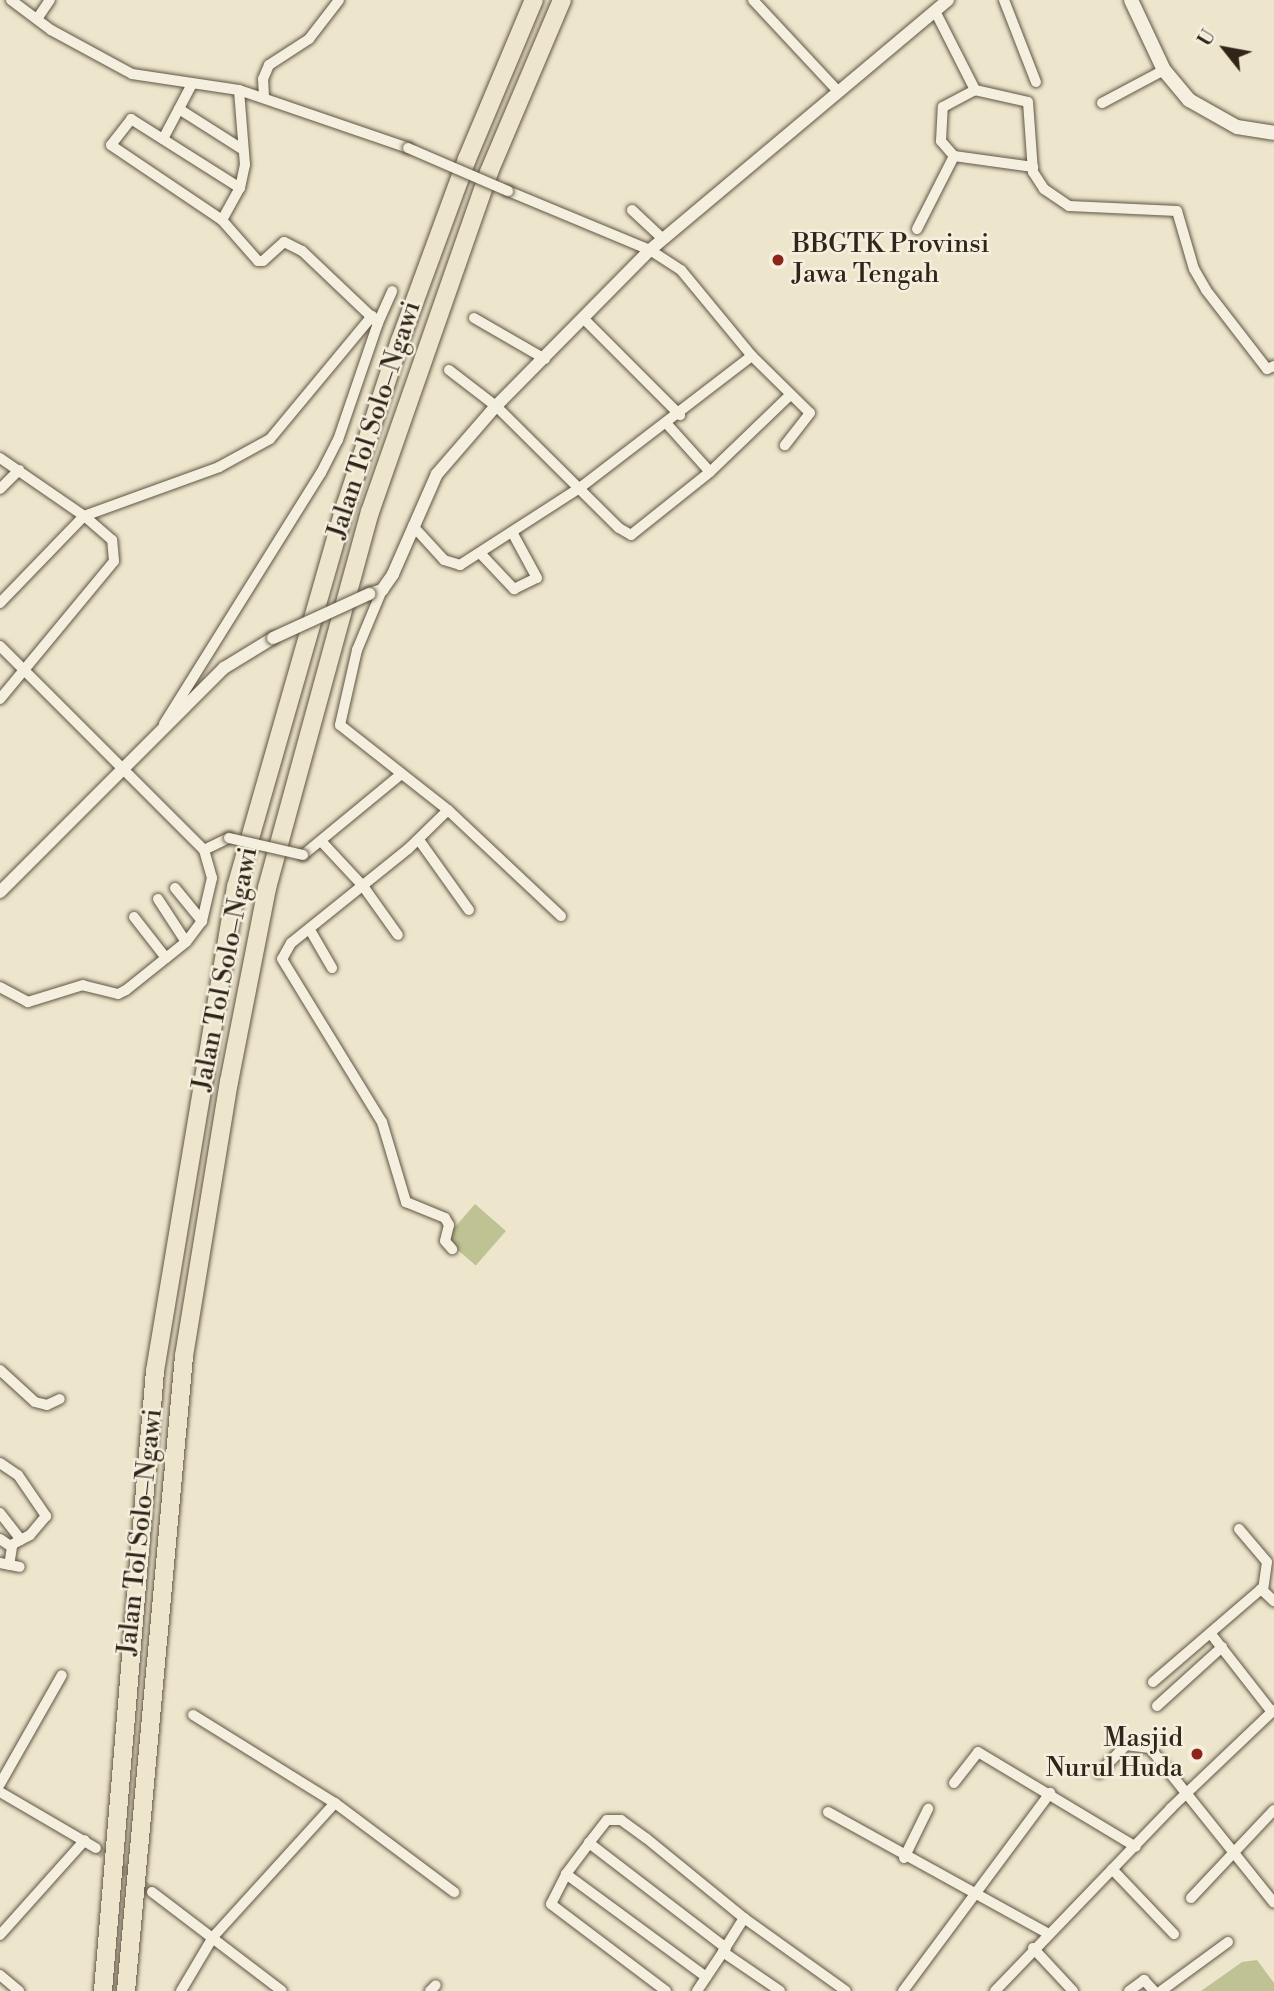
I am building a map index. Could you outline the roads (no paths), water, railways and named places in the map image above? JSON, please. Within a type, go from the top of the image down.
[{"type":"highway","name":"Jalan Tol Solo–Ngawi","points":[[103,1991],[155,1371],[236,887],[324,577],[383,391],[467,159],[534,0]]},
{"type":"highway","name":"Jalan Tol Solo–Ngawi","points":[[126,1991],[184,1356],[229,1082],[267,887],[370,512],[489,172],[562,0]]},
{"type":"main road","points":[[1131,0],[1164,70],[1198,108],[1237,127],[1274,133]]},
{"type":"street","points":[[11,0],[37,19],[132,74],[239,90],[264,97],[408,148],[650,250],[681,270],[752,356],[810,413],[785,445]]},
{"type":"street","points":[[37,19],[50,0]]},
{"type":"street","points":[[264,97],[263,79],[270,65],[309,39],[339,0]]},
{"type":"street","points":[[753,0],[838,91]]},
{"type":"street","points":[[561,916],[447,810],[400,775],[340,724],[357,650],[382,590],[401,559],[437,474],[496,406],[650,250],[948,0]]},
{"type":"street","points":[[1004,0],[1036,82]]},
{"type":"street","points":[[935,10],[975,90]]},
{"type":"street","points":[[1102,103],[1164,70]]},
{"type":"street","points":[[163,139],[192,84]]},
{"type":"street","points":[[222,219],[240,188],[242,149],[239,90]]},
{"type":"street","points":[[1033,167],[954,156],[941,141],[943,107],[975,90],[1028,102],[1033,167],[1044,188],[1069,206],[1177,211],[1194,270],[1206,290],[1267,369],[1274,366]]},
{"type":"street","points":[[179,109],[242,149]]},
{"type":"street","points":[[240,188],[129,118],[111,146],[222,219],[258,261],[263,261],[284,242],[302,251],[375,319]]},
{"type":"street","points":[[918,229],[954,156]]},
{"type":"street","points":[[632,210],[663,239]]},
{"type":"street","points":[[0,603],[84,516],[219,467],[270,439],[375,319],[392,291]]},
{"type":"street","points":[[474,318],[545,359]]},
{"type":"street","points":[[160,731],[332,451],[375,319]]},
{"type":"street","points":[[584,319],[680,415]]},
{"type":"street","points":[[413,526],[452,566],[480,553],[581,487],[680,415],[752,356]]},
{"type":"street","points":[[449,370],[496,406],[581,487],[619,528],[631,535],[710,472],[790,395]]},
{"type":"street","points":[[667,424],[710,472]]},
{"type":"street","points":[[0,458],[84,516],[112,540],[114,561],[26,673],[0,699]]},
{"type":"street","points":[[0,489],[19,470]]},
{"type":"street","points":[[480,553],[514,589],[537,578],[512,532]]},
{"type":"street","points":[[0,892],[122,767],[224,668],[273,638],[382,590]]},
{"type":"street","points":[[0,646],[204,850],[212,878],[211,898],[202,921],[186,942],[118,994],[83,985],[28,1002],[0,987]]},
{"type":"street","points":[[204,850],[229,838],[303,855],[400,775]]},
{"type":"street","points":[[447,810],[419,840],[310,930],[290,943],[284,964],[382,1122],[407,1202],[444,1218],[449,1225],[445,1241],[452,1249]]},
{"type":"street","points":[[419,840],[469,910]]},
{"type":"street","points":[[321,841],[363,886],[398,935]]},
{"type":"street","points":[[175,888],[202,921]]},
{"type":"street","points":[[158,899],[186,942]]},
{"type":"street","points":[[134,917],[166,958]]},
{"type":"street","points":[[310,930],[332,968]]},
{"type":"street","points":[[0,1370],[35,1402],[47,1405],[60,1399]]},
{"type":"street","points":[[0,1463],[11,1468],[44,1509],[44,1522],[16,1543],[10,1565]]},
{"type":"street","points":[[0,1513],[16,1543]]},
{"type":"street","points":[[1153,1682],[1263,1589],[1267,1562],[1239,1529]]},
{"type":"street","points":[[0,1539],[16,1543]]},
{"type":"street","points":[[1263,1589],[1274,1601]]},
{"type":"street","points":[[995,1991],[1032,1948],[1273,1711],[1211,1634]]},
{"type":"street","points":[[1157,1706],[1222,1647]]},
{"type":"street","points":[[0,1784],[62,1675]]},
{"type":"street","points":[[193,1715],[335,1803],[454,1892]]},
{"type":"street","points":[[1099,1773],[1119,1749],[1145,1745],[1274,1903]]},
{"type":"street","points":[[954,1783],[978,1752],[1051,1793],[1136,1847]]},
{"type":"street","points":[[0,1791],[96,1848]]},
{"type":"street","points":[[904,1991],[975,1891],[1051,1793]]},
{"type":"street","points":[[181,1991],[213,1937],[335,1803]]},
{"type":"street","points":[[904,1858],[928,1809]]},
{"type":"street","points":[[1191,1898],[1274,1810]]},
{"type":"street","points":[[828,1812],[904,1858],[975,1891],[1049,1934]]},
{"type":"street","points":[[666,1991],[554,1908],[551,1897],[607,1820],[621,1820],[744,1918],[846,1991]]},
{"type":"street","points":[[0,1936],[85,1840]]},
{"type":"street","points":[[589,1843],[780,1991]]},
{"type":"street","points":[[1112,1869],[1174,1934]]},
{"type":"street","points":[[566,1874],[706,1977]]},
{"type":"street","points":[[152,1892],[282,1991]]},
{"type":"street","points":[[696,1991],[744,1918]]},
{"type":"street","points":[[1161,1991],[1228,1942]]},
{"type":"street","points":[[1032,1948],[1073,1991]]},
{"type":"street","points":[[0,1975],[19,1991]]},
{"type":"street","points":[[1129,1991],[1144,1980],[1154,1991]]},
{"type":"tunnel","points":[[96,1848],[152,1892]]},
{"type":"place","name":"BBGTK Provinsi Jawa Tengah","points":[[778,260]]},
{"type":"place","name":"Masjid Nurul Huda","points":[[1197,1754]]}]
